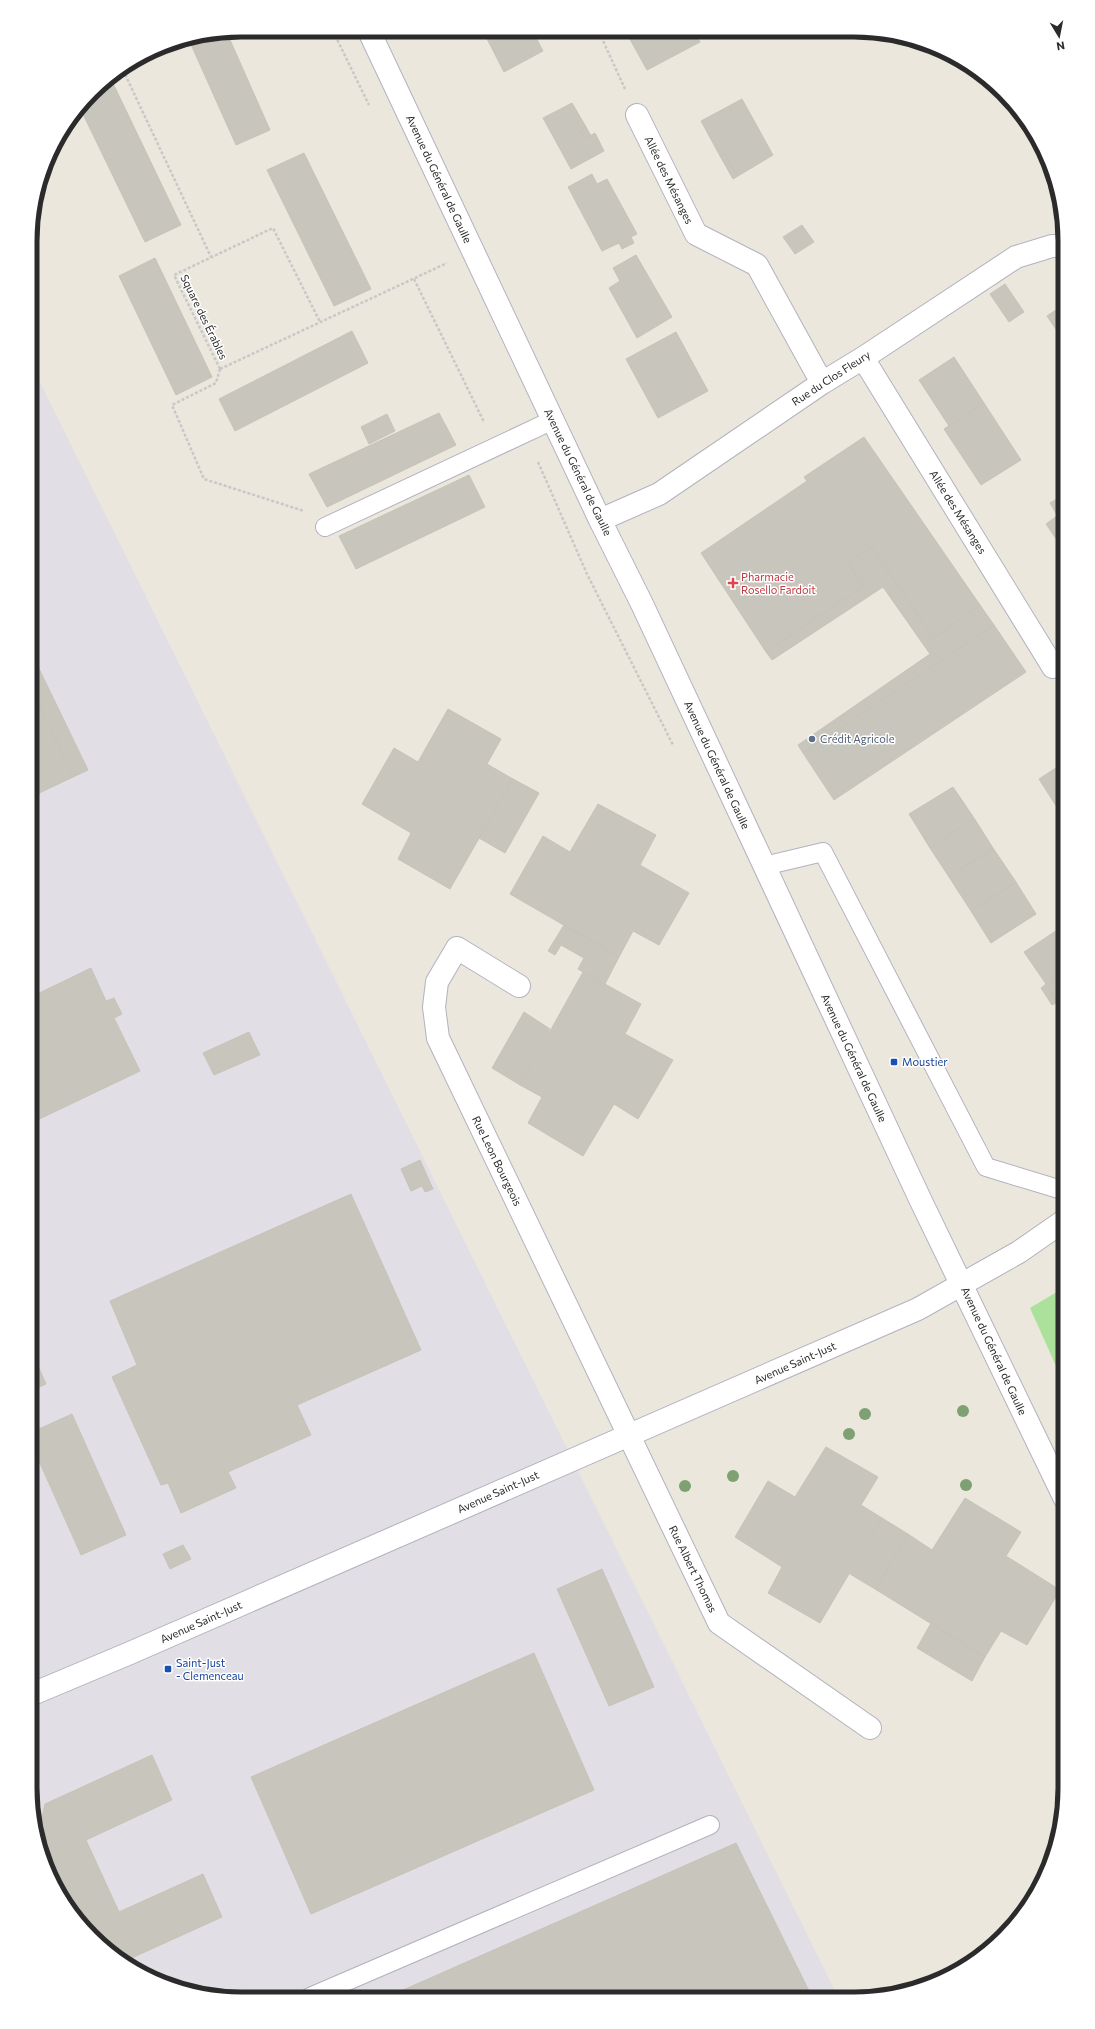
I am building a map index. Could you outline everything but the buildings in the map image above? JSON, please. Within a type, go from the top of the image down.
[{"type":"street","name":"Avenue du Général de Gaulle","points":[[372,37],[600,520],[642,604],[917,1192],[1058,1484]]},
{"type":"street","name":"Allée des Mésanges","points":[[637,115],[696,234],[757,265],[822,382]]},
{"type":"street","name":"Rue du Clos Fleury","points":[[600,520],[659,494],[822,382],[863,358],[1016,257],[1052,246],[1058,246]]},
{"type":"street","name":"Allée des Mésanges","points":[[863,358],[1053,667]]},
{"type":"street","name":"Rue Leon Bourgeois","points":[[520,986],[457,948],[437,982],[434,1007],[438,1038],[629,1435]]},
{"type":"street","name":"Avenue Saint-Just","points":[[37,1692],[130,1653],[918,1309],[1019,1252],[1058,1225]]},
{"type":"street","name":"Rue Albert Thomas","points":[[629,1435],[719,1622],[870,1728]]},
{"type":"lane","points":[[325,527],[553,420]]},
{"type":"lane","points":[[764,866],[823,852],[986,1167],[1058,1189]]},
{"type":"lane","points":[[322,1992],[710,1825]]},
{"type":"path","points":[[336,37],[370,108]]},
{"type":"path","points":[[601,37],[637,115]]},
{"type":"path","points":[[125,73],[211,257]]},
{"type":"path","name":"Square des Érables","points":[[320,322],[273,228],[174,275],[220,369],[473,251]]},
{"type":"path","points":[[442,257],[448,271]]},
{"type":"path","points":[[414,279],[497,447]]},
{"type":"path","points":[[220,369],[216,383],[172,405],[204,479],[312,513],[325,527]]},
{"type":"path","points":[[525,433],[587,574],[674,748]]},
{"type":"shaded area","points":[[37,376],[836,1992],[228,1992],[201,1988],[176,1981],[151,1971],[128,1958],[97,1932],[79,1912],[64,1890],[58,1878],[44,1841],[37,1801]]},
{"type":"green space","points":[[1058,1291],[1058,1370],[1030,1308]]},
{"type":"place","name":"Pharmacie Rosello Fardoit","points":[[733,583]]},
{"type":"place","name":"Crédit Agricole","points":[[812,739]]},
{"type":"place","name":"Moustier","points":[[894,1062]]},
{"type":"place","name":"Saint-Just - Clemenceau","points":[[168,1669]]}]
